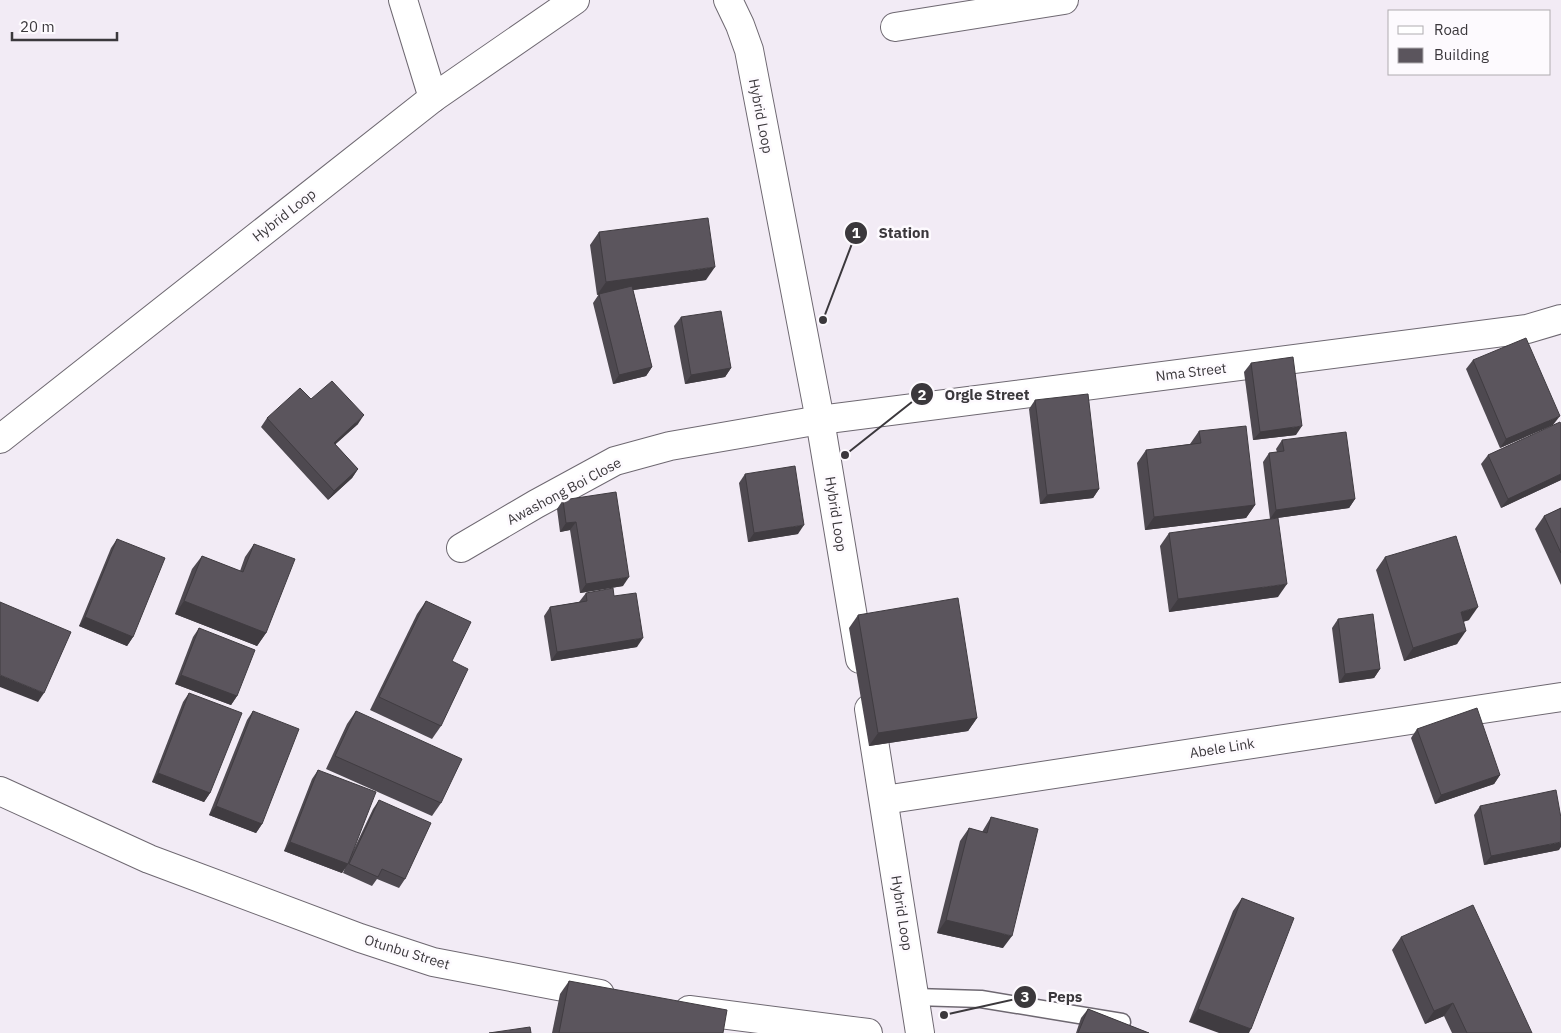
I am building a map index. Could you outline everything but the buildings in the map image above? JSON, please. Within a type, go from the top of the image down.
[{"type":"street","points":[[403,0],[433,98]]},
{"type":"street","name":"Hybrid Loop","points":[[0,439],[433,98],[575,0]]},
{"type":"street","name":"Hybrid Loop","points":[[728,0],[749,50],[820,420],[884,800],[920,1033]]},
{"type":"street","points":[[895,27],[1064,0]]},
{"type":"street","name":"Nma Street","points":[[820,420],[1527,329],[1561,319]]},
{"type":"street","name":"Awashong Boi Close","points":[[461,548],[615,461],[670,446],[820,420]]},
{"type":"street","name":"Abele Link","points":[[884,800],[1561,697]]},
{"type":"street","name":"Otunbu Street","points":[[0,791],[149,859],[360,938],[424,959],[628,999]]},
{"type":"street","points":[[667,1006],[868,1033]]},
{"type":"lane","points":[[915,998],[981,999],[1122,1022]]},
{"type":"place","name":"Station","points":[[823,320]]},
{"type":"place","name":"Orgle Street","points":[[845,455]]},
{"type":"place","name":"Peps","points":[[944,1015]]}]
